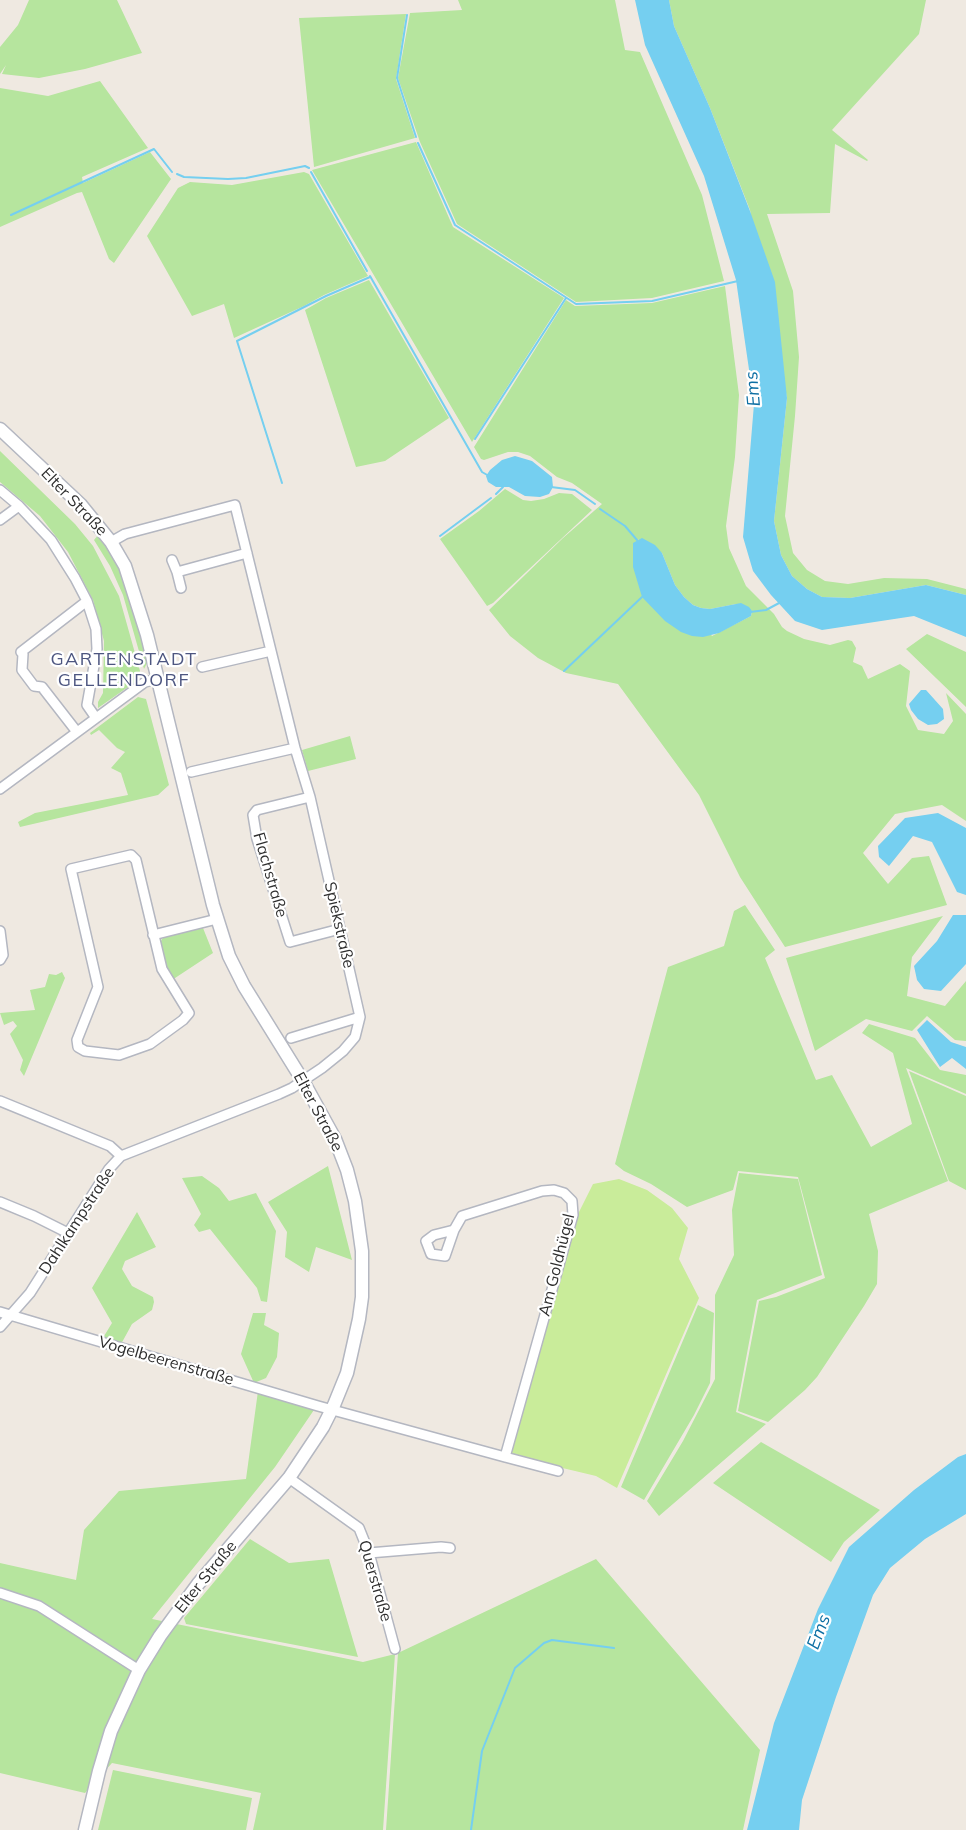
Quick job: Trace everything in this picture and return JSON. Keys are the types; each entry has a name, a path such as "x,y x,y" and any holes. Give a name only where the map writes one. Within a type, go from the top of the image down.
{"main road":[{"name":"Elter Straße","path":"0,429 81,505 111,542 130,579 158,679 217,919 230,957 244,986 303,1081 335,1138 355,1201 362,1251 363,1297 356,1336 347,1373 332,1409 319,1434 289,1478 198,1584 160,1636 140,1670 111,1731 85,1830"}],"street":[{"path":"0,490 19,506 51,540 87,601 96,629 97,649 87,705 96,718"},
{"name":"Spiekstraße","path":"111,542 125,534 235,504 309,797 360,1017"},
{"path":"0,520 19,506"},
{"path":"177,572 247,553"},
{"path":"172,560 181,588"},
{"path":"77,732 42,687 34,686 22,670 23,654 21,652 87,601"},
{"path":"202,667 271,651"},
{"path":"0,789 145,682 158,679"},
{"path":"191,772 295,748"},
{"name":"Flachstraße","path":"309,797 257,810 254,815 257,839 290,942 340,929"},
{"path":"131,855 136,860 153,935 162,969 189,1014 150,1044 126,1053 119,1055 85,1051 78,1047 77,1040 98,987 70,869 131,855"},
{"path":"153,935 217,919"},
{"path":"0,931 3,955 0,960"},
{"path":"303,1081 343,1051 354,1037 360,1017"},
{"path":"291,1038 360,1017"},
{"name":"Dahlkampstraße","path":"0,1327 30,1293 110,1169 121,1156 279,1094 303,1081"},
{"path":"0,1101 110,1146 121,1156"},
{"name":"Am Goldhügel","path":"454,1230 462,1216 542,1191 554,1190 564,1193 572,1201 573,1215 505,1457"},
{"path":"0,1202 68,1233"},
{"name":"Vogelbeerenstraße","path":"0,1312 332,1409"},
{"path":"332,1409 558,1471"},
{"name":"Querstraße","path":"289,1478 359,1528 369,1553 395,1648"},
{"path":"369,1553 450,1548"},
{"path":"0,1593 39,1606 140,1670"}],"green space":[{"path":"29,0 117,0 142,53 85,69 39,78 2,74 6,65 0,74 0,47 18,25"},
{"path":"458,0 615,0 625,50 640,52 702,195 724,281 652,298 576,302 457,224 420,142 398,78 410,13 462,10"},
{"path":"669,0 926,0 919,34 832,130 868,160 835,144 830,213 767,214 793,291 799,357 785,516 793,553 807,570 825,581 848,584 884,578 927,579 966,589 966,595 926,585 850,598 822,597 807,589 792,576 781,555 774,521 787,398 750,210 710,108 674,26"},
{"path":"406,14 396,79 415,138 314,167 299,18"},
{"path":"100,81 148,148 82,177 83,183 150,152 171,179 114,263 109,259 82,192 0,227 0,88 48,96"},
{"path":"416,142 453,227 564,298 472,442 312,170"},
{"path":"304,172 309,174 368,276 234,338 224,304 192,316 147,236 178,188 190,182 232,185"},
{"path":"369,280 449,418 385,461 356,467 305,310 326,298"},
{"path":"725,286 739,395 735,457 726,526 729,548 746,586 774,614 787,631 804,639 830,645 852,641 856,648 853,662 862,666 868,679 900,664 910,671 906,706 918,730 944,734 953,721 946,693 966,714 966,821 942,805 895,814 863,853 888,884 912,858 929,856 947,905 785,947 740,877 699,795 618,684 566,673 538,658 510,636 489,610 563,538 602,504 572,483 557,477 530,456 508,452 484,460 474,447 566,300 575,306 652,303","holes":["637,539 662,553 675,585 693,605 710,609 736,604 752,611 751,616 712,636"]},
{"path":"0,451 75,524 93,546 119,596 140,671 138,680 98,708 98,702 103,693 104,641 93,600 68,552 40,516 0,482"},
{"path":"505,489 523,500 531,501 559,493 572,494 592,510 493,603 487,606 440,539"},
{"path":"99,534 113,554 128,585 148,661 144,669 123,595 110,566 94,540"},
{"path":"927,634 966,652 966,707 906,649"},
{"path":"138,697 146,699 169,785 158,795 20,827 18,822 35,813 128,795 121,773 111,768 125,752 117,748 99,730 91,735 90,733"},
{"path":"350,736 356,759 308,771 302,750"},
{"path":"745,905 775,950 765,958 816,1080 832,1075 871,1147 912,1124 893,1053 862,1033 869,1024 915,1038 940,1070 966,1075 966,1094 906,1068 948,1181 869,1214 878,1251 877,1284 817,1377 768,1422 738,1411 759,1301 776,1297 825,1278 798,1177 738,1171 733,1190 687,1207 615,1164 668,967 724,946 734,911"},
{"path":"943,916 912,957 907,996 945,1006 966,981 966,1041 955,1040 927,1016 912,1031 866,1019 815,1051 786,958"},
{"path":"203,928 213,953 172,980 164,965 159,945 162,939 166,936"},
{"path":"62,972 65,978 24,1076 20,1070 23,1060 10,1034 17,1026 13,1021 4,1025 0,1013 35,1010 30,990 45,987 49,974 56,975"},
{"path":"909,1071 966,1096 966,1190 949,1181"},
{"path":"328,1166 352,1260 316,1247 309,1272 285,1257 287,1232 268,1202"},
{"path":"739,1173 798,1179 822,1275 757,1300 736,1412 766,1424 659,1516 647,1501 683,1441 715,1379 715,1295 734,1255 732,1210"},
{"path":"202,1176 219,1188 229,1201 256,1193 276,1231 267,1302 261,1301 257,1288 210,1229 199,1232 194,1225 201,1214 182,1178"},
{"path":"619,1179 647,1190 672,1208 688,1228 679,1259 699,1298 617,1488 596,1476 508,1455 578,1214 593,1184"},
{"path":"137,1212 156,1247 125,1261 122,1269 132,1286 153,1297 154,1302 152,1310 132,1324 120,1346 101,1341 112,1323 92,1288"},
{"path":"698,1305 714,1313 710,1383 644,1500 621,1487"},
{"path":"253,1313 266,1313 264,1325 279,1333 277,1357 266,1378 254,1383 241,1354"},
{"path":"258,1391 316,1407 275,1467 152,1619 363,1662 395,1654 383,1830 253,1830 261,1793 112,1763 85,1793 0,1773 0,1563 76,1580 84,1530 119,1491 246,1479"},
{"path":"761,1442 880,1510 844,1542 831,1562 713,1483"},
{"path":"250,1539 289,1563 329,1559 358,1657 186,1624 184,1618"},
{"path":"596,1559 760,1750 743,1830 386,1830 398,1653"},
{"path":"113,1770 252,1798 246,1830 98,1830"}],"water":[{"name":"Ems","path":"635,0 669,0 674,26 710,108 775,282 787,398 774,521 781,555 792,576 807,589 822,597 850,598 926,585 966,595 966,637 914,616 822,630 795,621 753,571 743,537 754,404 736,280 704,176 645,45"},
{"path":"515,456 532,461 552,477 553,487 549,494 540,497 525,496 509,487 496,487 488,482 486,476 490,470 502,460"},
{"path":"642,538 655,545 662,553 675,585 693,605 710,609 741,603 749,607 752,611 751,616 719,633 703,637 681,632 665,621 642,597 633,567 633,543"},
{"path":"921,690 926,690 943,709 944,719 937,724 928,725 918,719 911,710 909,704"},
{"path":"938,813 966,828 966,895 957,892 932,842 913,836 889,866 879,857 878,846 905,818"},
{"path":"953,915 966,915 966,964 941,991 924,989 917,980 914,966 937,941"},
{"path":"927,1020 951,1042 966,1047 966,1069 952,1058 940,1067 917,1030"},
{"name":"Ems","path":"966,1454 966,1514 925,1539 890,1568 873,1595 802,1800 799,1830 747,1830 774,1723 818,1609 849,1547 914,1490 958,1457"}],"waterway":[{"path":"407,15 397,78 416,137"},
{"path":"418,143 455,225 576,304 652,301 738,281"},
{"path":"11,215 154,149 172,172"},
{"path":"177,174 184,177 228,179 246,178 305,166 309,168"},
{"path":"311,172 367,271"},
{"path":"370,276 482,472 489,476"},
{"path":"282,483 237,341 326,296 370,277"},
{"path":"475,439 566,298"},
{"path":"496,494 503,487"},
{"path":"551,487 575,490 595,504"},
{"path":"440,536 491,498"},
{"path":"600,509 625,526 637,540"},
{"path":"564,671 642,597"},
{"path":"750,612 766,610 781,602"},
{"path":"471,1830 482,1751 515,1668 544,1643 552,1640 614,1648"}],"district":[{"name":"GARTENSTADT GELLENDORF","path":"124,670"}]}
